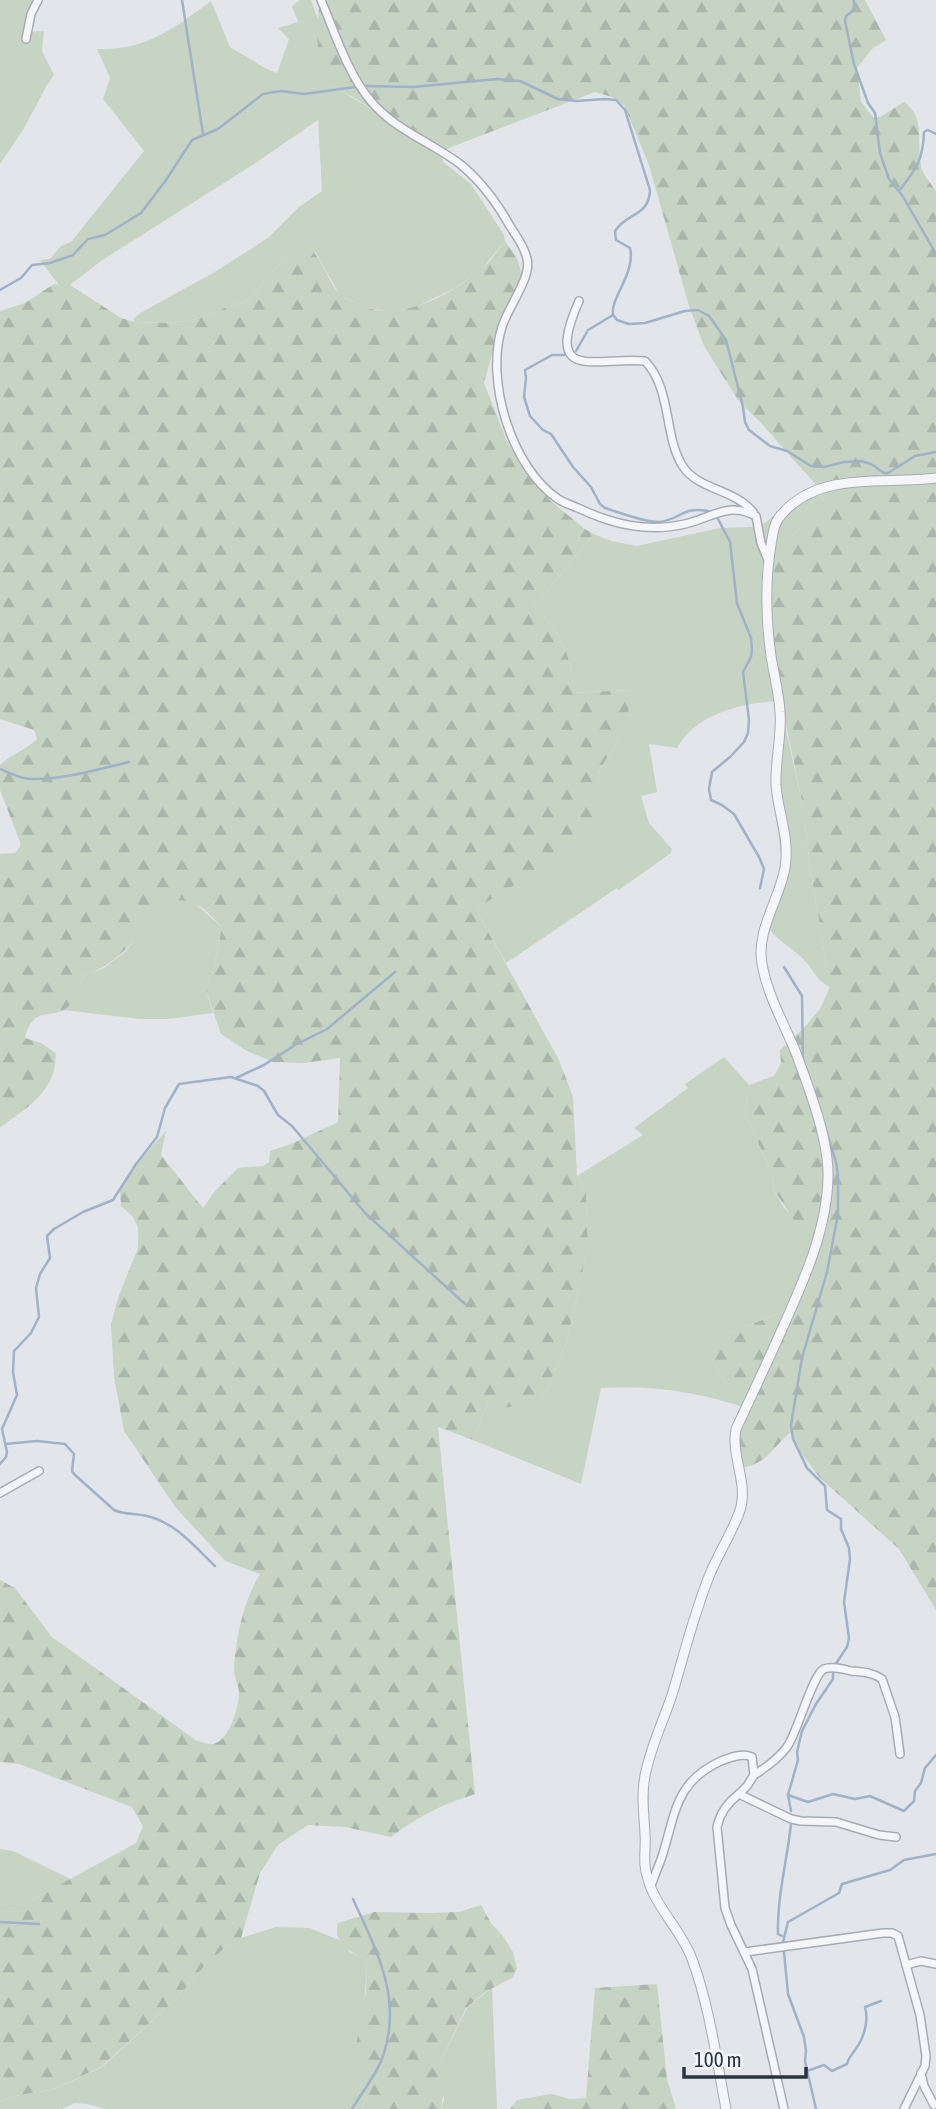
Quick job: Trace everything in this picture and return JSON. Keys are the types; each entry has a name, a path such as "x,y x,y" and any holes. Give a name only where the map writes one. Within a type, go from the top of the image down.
{"street":[{"path":"26,39 31,14 38,0"},
{"path":"321,0 349,64 370,100 412,135 459,163 470,173 500,209 528,259 527,274 510,304 501,329 496,361 498,392 512,439 534,475 558,499 601,519 625,525 678,525 733,509 744,509 756,516"},
{"path":"579,301 570,320 567,336 568,349 575,359 603,363 645,360 653,369 659,385 668,410 677,453 684,468 694,477 745,503 756,516 761,543 768,561"},
{"path":"726,2109 698,1976 681,1936 650,1886 645,1863 643,1811 645,1776 709,1575 740,1511 743,1489 733,1442 736,1429 807,1270 827,1194 827,1160 819,1122 795,1053 771,1001 761,963 761,938 779,889 786,853 786,837 776,780 780,711 768,630 768,561 775,524 780,515 790,505 821,488 844,483 936,478"},
{"path":"0,1493 39,1471"},
{"path":"784,2109 757,1986 726,1908 717,1827 719,1817 730,1801 747,1786 754,1774 770,1765 787,1747 814,1682 825,1669 869,1673 881,1679 895,1717 900,1754"},
{"path":"650,1886 664,1851 673,1815 681,1796 692,1782 714,1765 738,1755 752,1757 754,1774"},
{"path":"739,1794 791,1819 836,1822 879,1835 896,1837"},
{"path":"745,1952 892,1933 898,1936 923,2032 926,2056 904,2109"},
{"path":"906,1965 921,1961 936,1964"},
{"path":"921,2073 924,2086 934,2105"}],"green space":[{"path":"0,0 41,0 26,32 44,31 42,51 54,75 0,164"},
{"path":"300,0 311,0 319,22 319,62 333,86 441,151 443,162 471,184 504,235 505,241 481,270 455,288 414,308 391,312 364,307 340,295 315,252 286,255 250,299 192,320 135,322 133,319 142,312 213,273 268,238 299,207 322,191 318,120 101,261 70,285 59,285 40,260 50,259 61,246 71,242 144,151 103,99 110,78 97,49 114,49 145,42 172,29 211,1 230,47 277,73 289,39 278,28 298,22 292,6"},
{"path":"319,0 865,0 886,40 872,49 857,68 861,102 873,117 880,117 904,102 916,116 923,172 936,191 936,1610 899,1549 819,1477 795,1445 792,1431 762,1460 737,1468 734,1452 748,1398 730,1391 713,1362 716,1346 730,1332 790,1307 804,1289 825,1276 831,1243 797,1224 773,1189 772,1174 745,1113 749,1085 774,1076 781,1063 780,1050 820,1009 830,987 803,806 770,648 773,574 779,556 792,536 816,514 824,501 819,488 738,400 704,346 689,306 649,165 624,105 612,97 595,92 441,151 326,80 319,59"},
{"path":"505,241 517,258 521,271 520,285 495,343 484,383 506,439 527,475 552,502 594,534 534,607 563,643 571,670 572,693 631,690 628,714 619,739 600,769 589,839 477,908 559,1060 573,1097 577,1176 586,1192 588,1248 567,1341 541,1397 499,1410 488,1402 473,1440 438,1427 475,1794 431,1812 391,1837 345,1827 308,1825 278,1845 260,1873 241,1938 234,1940 207,1963 174,2001 101,2067 54,2089 0,2101 0,1912 27,1911 30,1901 136,1843 143,1826 132,1807 19,1764 0,1762 0,1580 15,1588 52,1637 197,1741 211,1744 224,1737 235,1714 239,1693 234,1670 237,1643 245,1607 260,1574 225,1561 176,1508 124,1431 114,1377 111,1324 118,1298 138,1248 138,1227 133,1217 121,1206 120,1191 133,1168 166,1131 161,1155 203,1208 215,1191 238,1168 263,1166 269,1162 270,1151 338,1122 340,1058 304,1063 273,1062 247,1051 221,1034 205,988 214,967 222,927 191,902 165,901 121,954 84,976 68,1007 57,1013 38,1017 28,1027 25,1038 41,1043 56,1053 55,1066 46,1088 38,1097 0,1127 0,854 15,853 20,842 0,790 0,765 37,739 34,730 0,719 0,311 25,303 54,284 70,285 121,318 135,322 192,320 250,299 297,245 308,246 313,251 337,291 344,297 372,309 405,309 421,305 453,290 487,264"},
{"path":"819,489 824,502 816,514 792,536 773,574 770,648 780,701 751,704 708,718 696,726 677,748 649,744 657,792 641,796 649,823 672,849 671,853 506,963 477,908 588,839 600,769 619,739 630,690 571,693 572,679 563,643 534,607 594,534 611,541 637,546 720,528 752,527 765,523 793,500"},
{"path":"782,712 803,806 830,987 820,981 807,963 768,928 783,869 774,803"},
{"path":"165,901 192,901 222,927 214,967 205,988 213,1013 168,1019 140,1019 64,1010 69,1006 84,976 104,968 125,952"},
{"path":"724,1057 749,1085 745,1113 772,1174 773,1189 784,1208 812,1234 831,1242 825,1276 804,1289 790,1307 730,1332 713,1362 728,1385 748,1398 748,1409 675,1391 601,1388 581,1484 473,1440 488,1402 541,1397 567,1341 588,1248 586,1192 577,1176 643,1135 634,1128 688,1088 685,1084"},
{"path":"0,1849 13,1851 71,1879 30,1901 27,1911 0,1912"},
{"path":"481,1905 513,1952 517,1969 512,1978 487,1991 466,2008 439,2068 445,2083 441,2109 362,2109 366,2094 365,2082 354,2057 366,1992 367,1960 349,1950 340,1941 338,1923 374,1912 459,1912"},
{"path":"276,1927 310,1928 339,1940 350,1952 367,1960 364,2015 366,2086 362,2109 105,2109 75,2103 62,2109 0,2109 0,2101 55,2089 102,2067 174,2001 207,1963 234,1940"},
{"path":"657,1984 667,2079 676,2109 510,2109 517,2100 551,2094 571,2099 586,2098 595,1988"},
{"path":"492,1988 497,2109 441,2109 444,2100 439,2068 444,2054 467,2008"}],"waterway":[{"path":"182,0 203,134"},
{"path":"854,0 854,10 846,16 845,21 854,64 868,103 875,113 880,153 889,179 902,195 936,254"},
{"path":"365,86 413,87 497,79 520,81 558,99 616,100 625,110 650,190 649,199 642,210 625,220 615,231 616,240 630,248 631,257 615,301 613,315"},
{"path":"0,290 21,278 32,265 50,263 73,255 88,239 105,235 141,213 192,140 218,129 263,94 281,91 304,94 355,87"},
{"path":"899,191 917,164 924,132 928,130 936,134"},
{"path":"614,316 617,320 629,324 645,323 685,311 698,310 709,316 726,340 749,430 770,446 787,451 811,466 824,467 861,461 888,473 915,456 936,452"},
{"path":"576,351 588,330 613,315"},
{"path":"564,355 552,355 525,370 524,397 530,416 543,430 551,434 573,467 591,487 600,504 605,508 654,522 666,521 692,510 708,511"},
{"path":"717,517 730,542 737,603 751,638 752,650 743,672 748,733 744,742 712,772 709,789 711,800 734,814 759,857 764,869 760,888"},
{"path":"0,769 23,778 43,779 80,774 129,762"},
{"path":"784,967 802,996 803,1061"},
{"path":"236,1078 327,1029 395,972"},
{"path":"0,1464 7,1452 2,1429 17,1395 13,1372 14,1351 31,1333 39,1317 36,1288 40,1274 50,1258 47,1236 83,1212 113,1200 157,1137 165,1108 179,1084 231,1077 258,1086 264,1091 278,1115 292,1126 365,1213 465,1304"},
{"path":"822,1117 836,1162 838,1214 827,1272 802,1358 791,1425 793,1439 807,1468 825,1486 827,1510 841,1519 841,1529 849,1548 844,1602 849,1638 847,1647 835,1665"},
{"path":"5,1444 37,1441 65,1444 74,1454 74,1474 114,1510 147,1516 167,1524 184,1536 215,1566"},
{"path":"791,1811 788,1795 798,1760 802,1731 833,1679 833,1671"},
{"path":"788,1795 808,1802 833,1794 855,1799 870,1796 904,1811 914,1801 915,1791 921,1783 925,1768 936,1755"},
{"path":"782,1936 778,1934 779,1906 791,1824"},
{"path":"783,1942 788,1922 839,1893 842,1884 890,1870 904,1860 936,1854"},
{"path":"352,2109 374,2075 384,2053 390,2012 378,1955 353,1899"},
{"path":"0,1922 39,1924"},
{"path":"784,1952 788,1994 804,2037 805,2061 816,2109"},
{"path":"807,2071 824,2065 832,2071 847,2064 863,2035 866,2024 865,2007 881,2001"}]}
